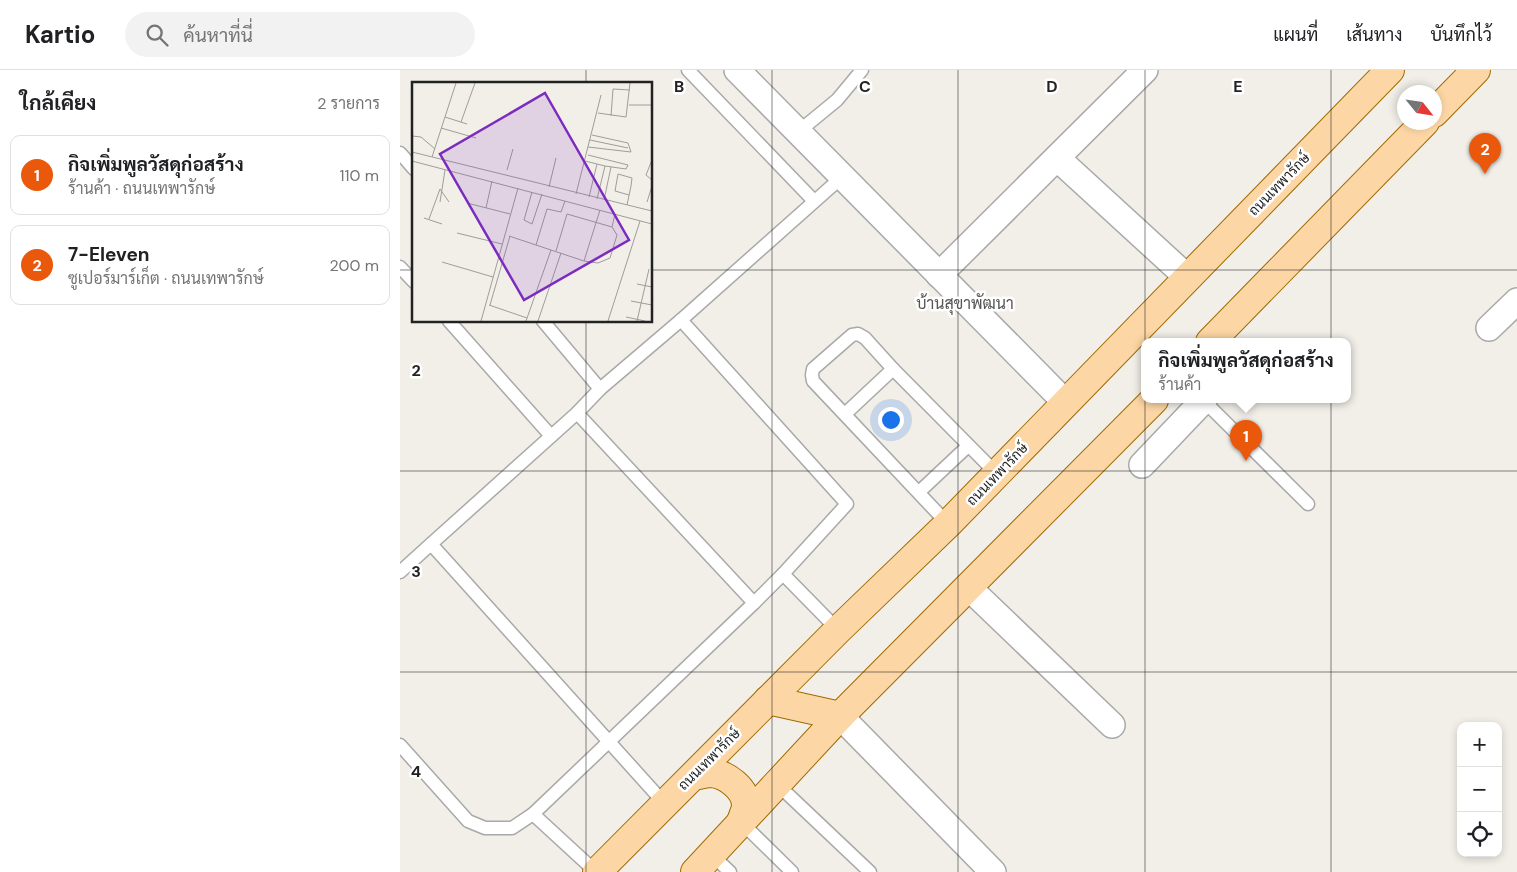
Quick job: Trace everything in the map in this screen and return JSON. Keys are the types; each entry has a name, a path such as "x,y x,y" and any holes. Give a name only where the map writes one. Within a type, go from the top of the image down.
{"main road":[{"name":"ถนนเทพารักษ์","path":"596,872 838,630 948,524 1390,70"},
{"path":"1442,104 1476,70"},
{"path":"1214,338 1417,130"},
{"path":"712,866 741,822 840,716 1151,403"},
{"path":"768,700 840,716"},
{"path":"694,776 710,773 723,776 733,782 740,789 746,806 741,822"}],"street":[{"path":"737,70 1065,402"},
{"path":"939,275 1145,70"},
{"path":"1057,158 1188,278"},
{"path":"1489,328 1517,302"},
{"path":"1142,465 1201,403"},
{"path":"968,587 1112,725"},
{"path":"840,716 993,872"}],"lane":[{"path":"688,70 814,201"},
{"path":"798,132 837,100 862,70"},
{"path":"400,153 412,167"},
{"path":"400,572 577,413 600,389 681,320 842,176"},
{"path":"400,267 412,280"},
{"path":"400,745 468,820 485,828 512,828 533,814 754,603 847,504 681,320"},
{"path":"450,322 551,436"},
{"path":"544,322 600,389"},
{"path":"948,524 814,381 813,369 852,335 858,334 865,338 997,474"},
{"path":"845,414 893,369"},
{"path":"1207,403 1308,504"},
{"path":"577,413 754,603"},
{"path":"919,492 968,446"},
{"path":"431,544 664,804"},
{"path":"783,574 838,630"},
{"path":"777,784 870,872"},
{"path":"533,814 596,872"},
{"path":"741,822 792,872"}],"place":[{"name":"7-Eleven","path":"1485,174"},
{"name":"กิจเพิ่มพูลวัสดุก่อสร้าง","path":"1246,461"}],"district":[{"name":"บ้านสุขาพัฒนา","path":"965,303"}]}
